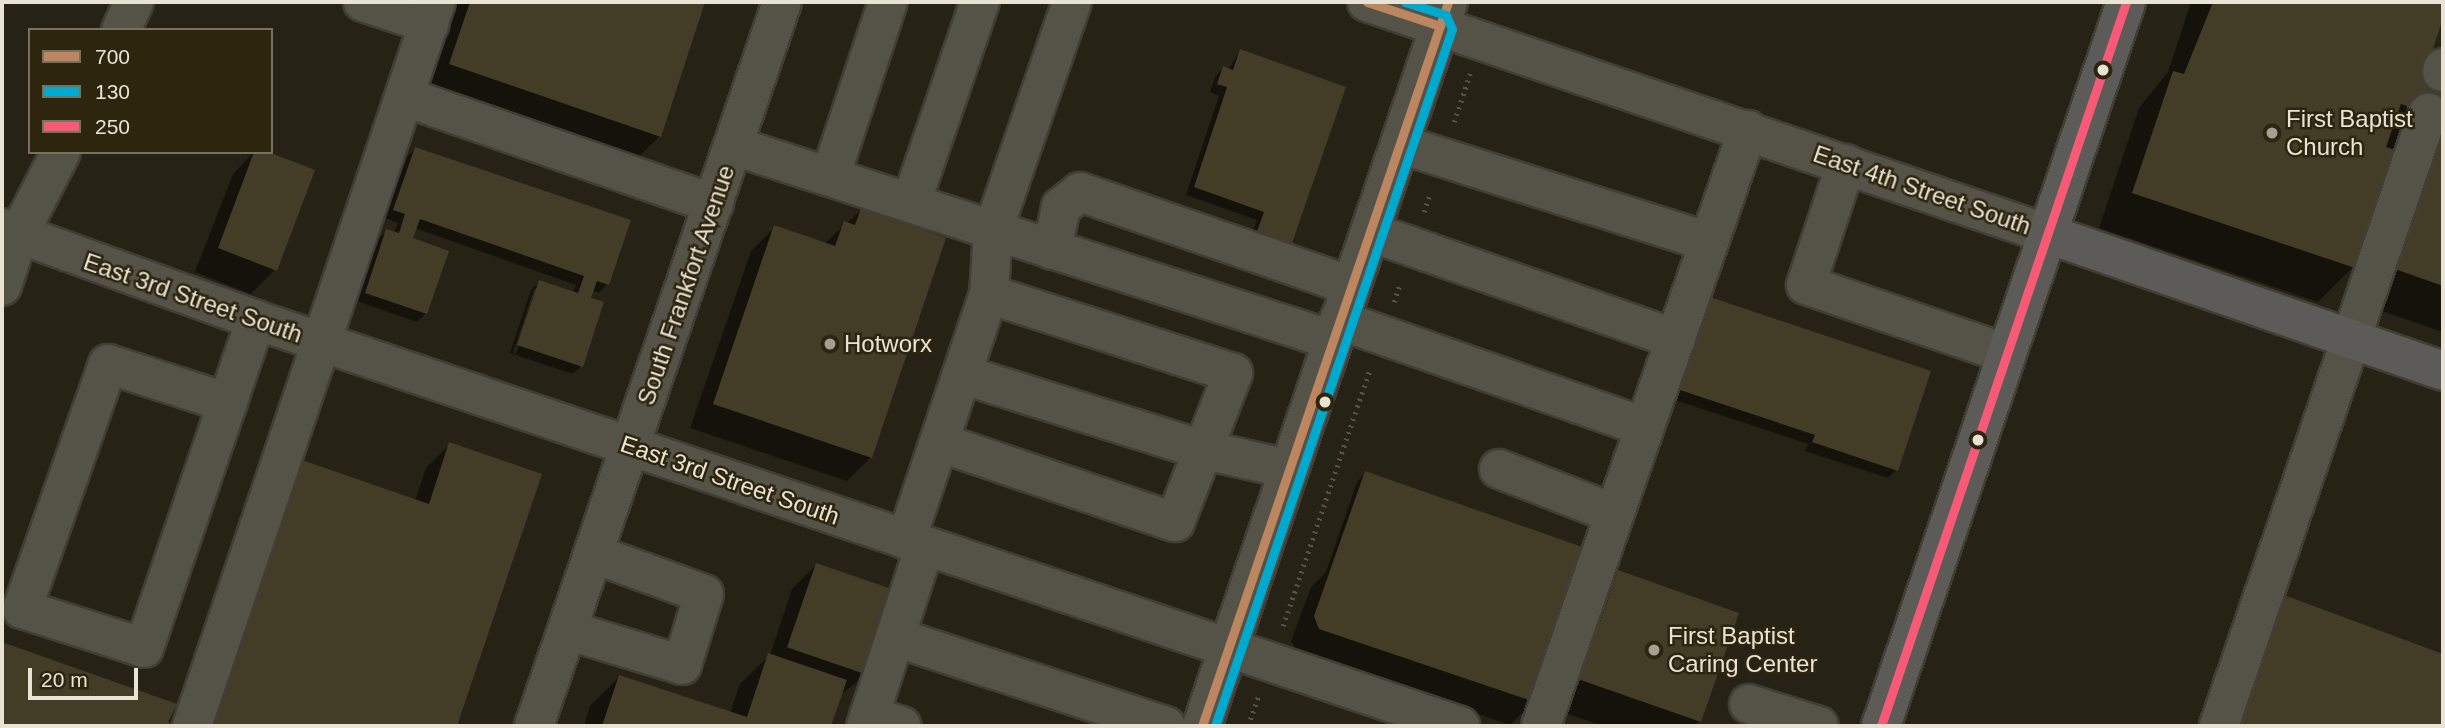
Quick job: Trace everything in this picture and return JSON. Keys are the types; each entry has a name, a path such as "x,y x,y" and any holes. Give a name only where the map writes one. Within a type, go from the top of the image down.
{"main road":[{"path":"1881,726 2045,233 2126,2"},
{"name":"East 4th Street South","path":"2045,233 2443,371"}],"street":[{"path":"122,28 134,2"},
{"path":"192,726 433,13 363,2"},
{"name":"South Frankfort Avenue","path":"534,726 782,2"},
{"path":"830,177 888,2"},
{"path":"911,204 980,2"},
{"path":"879,723 916,543 942,443 989,294 993,230 1072,2"},
{"name":"East 4th Street South","path":"1367,2 1444,14 1748,131 2045,233"},
{"path":"1202,726 1444,14"},
{"path":"405,97 713,205"},
{"path":"2219,726 2354,340 2428,113"},
{"path":"1541,726 1748,131"},
{"path":"1400,144 1709,242"},
{"path":"734,146 1052,250 1341,316"},
{"path":"2,286 10,231 60,154"},
{"path":"1846,164 1806,285 2005,353"},
{"path":"1052,250 1061,207 1080,192 1341,316 1645,428"},
{"name":"East 3rd Street South","path":"10,231 323,343 1460,726"},
{"path":"1370,232 1676,339"},
{"path":"942,443 1175,522 1233,373 989,294"},
{"path":"228,402 108,364 22,609 144,648 228,402 256,320"},
{"path":"964,375 1204,450 1289,469"},
{"path":"1499,469 1615,514"},
{"path":"567,630 682,665 704,594 594,554"},
{"path":"895,637 1166,726"},
{"path":"1749,704 1819,726"}],"building":[{"path":"470,2 705,2 661,137 449,64"},
{"name":"First Baptist Church","path":"2213,2 2443,2 2443,18 2427,67 2443,73 2443,118 2401,104 2386,147 2395,150 2355,268 2132,193 2173,71 2184,74"},
{"path":"1240,49 1346,87 1288,255 1253,242 1264,212 1194,187 1227,87 1217,84 1223,66 1233,70"},
{"name":"First Baptist Church","path":"2443,126 2443,286 2395,269"},
{"path":"415,147 631,220 609,285 597,281 591,298 604,302 583,367 517,345 539,280 578,293 584,276 420,219 413,238 449,251 427,314 365,293 386,229 399,233 405,214 393,210"},
{"path":"253,154 273,154 315,170 277,271 218,248"},
{"path":"861,208 946,238 872,458 713,404 774,225 835,246 844,221 855,225"},
{"path":"1704,295 1931,371 1898,471 1812,442 1815,435 1674,388"},
{"path":"449,442 542,474 457,726 213,726 302,460 429,504"},
{"path":"1365,471 1588,549 1535,702 1319,629 1314,616"},
{"path":"816,563 897,591 868,675 787,647"},
{"name":"First Baptist Caring Center","path":"1618,570 1739,613 1701,722 1572,677 1593,620 1600,622"},
{"path":"2281,594 2443,654 2443,726 2235,726"},
{"path":"2,642 177,704 168,722 175,726 2,726"},
{"path":"768,653 847,680 831,726 602,726 619,675 747,717"}],"transit line":[{"name":"700","path":"1367,2 1440,26"},
{"name":"130","path":"1215,726 1452,29 1446,15 1405,2"},
{"name":"700","path":"1202,726 1448,2"},
{"name":"250","path":"1881,726 2126,2"}],"place":[{"name":"First Baptist Church","path":"2272,133"},
{"name":"Hotworx","path":"830,344"},
{"name":"First Baptist Caring Center","path":"1654,650"}]}
